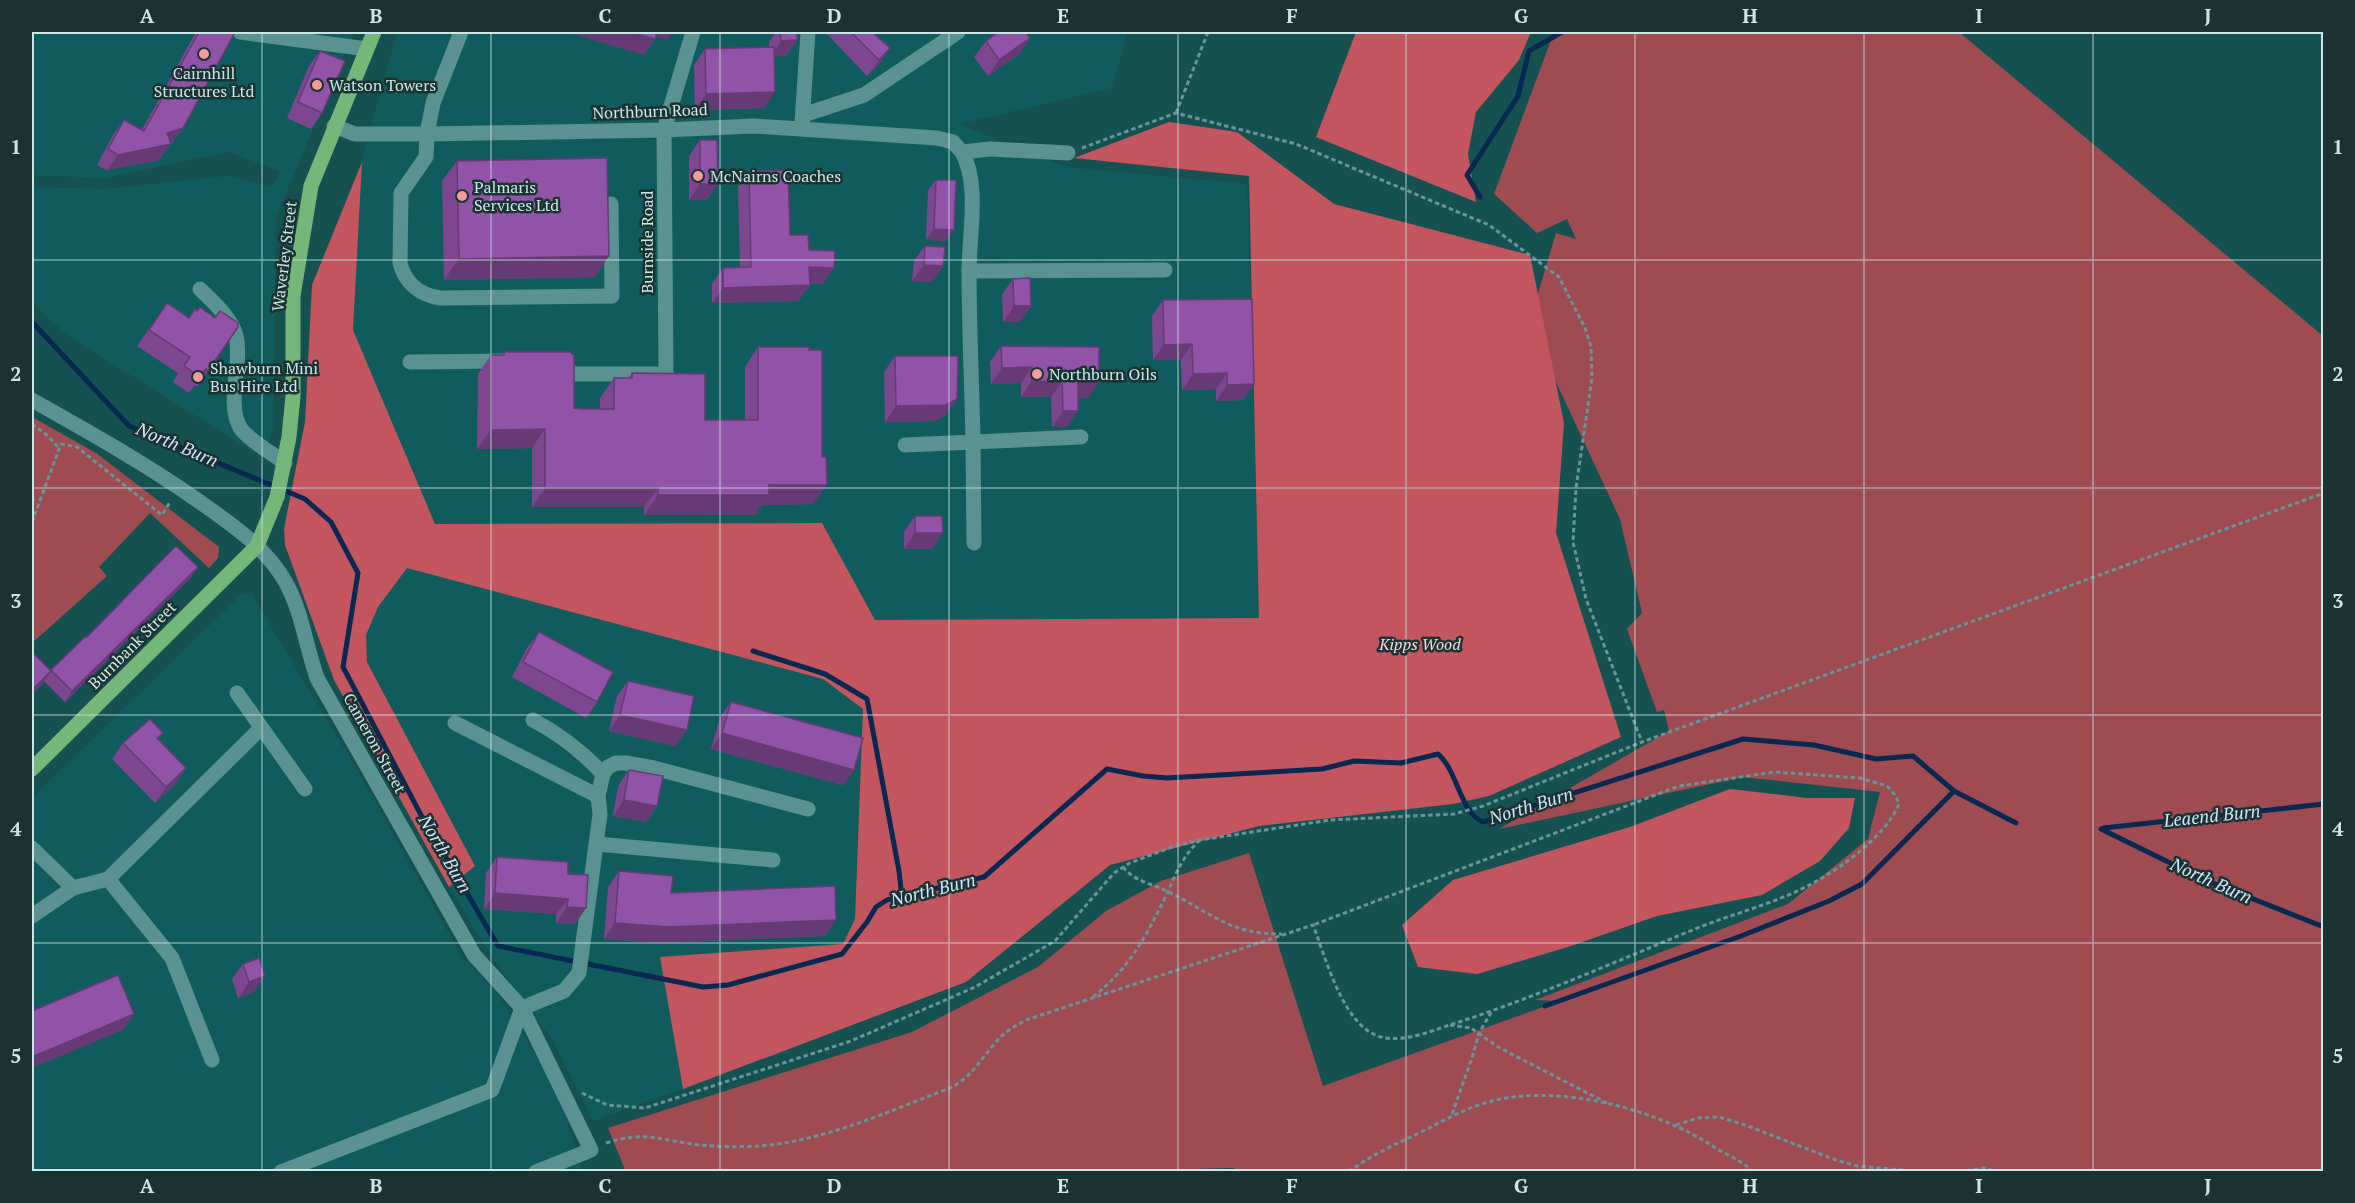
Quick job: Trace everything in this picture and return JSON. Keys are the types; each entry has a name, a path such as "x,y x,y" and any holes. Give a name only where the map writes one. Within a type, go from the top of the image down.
{"main road":[{"name":"Waverley Street","path":"257,546 277,497 285,463 293,396 294,296 311,186 374,32"},
{"name":"Burnbank Street","path":"32,770 257,546"}],"street":[{"path":"240,32 366,49"},
{"path":"461,32 433,103 427,134 426,157 401,193 400,263 414,288 423,294 440,298 612,296 611,204"},
{"name":"Burnside Road","path":"548,361 560,361 573,374 666,374 664,130 693,32"},
{"path":"808,32 802,122 864,95 958,32"},
{"name":"Northburn Road","path":"334,126 356,134 427,134 664,130 802,122 937,138 953,142 962,152"},
{"path":"974,543 969,271 972,182 970,166 962,152 990,149 1068,153"},
{"path":"969,271 1165,270"},
{"path":"200,289 225,316 237,337 235,389 238,422 242,431 285,463"},
{"path":"410,362 525,361"},
{"name":"Cameron Street","path":"32,400 135,458 232,524 257,546 285,581 298,609 306,647 318,678 474,955 522,1008 591,1150"},
{"path":"905,445 1081,437"},
{"path":"237,693 305,789"},
{"path":"533,720 569,741 603,774"},
{"path":"455,723 598,796"},
{"path":"32,916 73,888 108,879 261,728"},
{"path":"281,1172 492,1090 522,1008 564,991 579,973 597,844 600,814 598,796 603,774 608,767 616,763 626,763 654,768 808,809"},
{"path":"597,844 773,860"},
{"path":"32,849 73,888"},
{"path":"108,879 172,958 212,1060"},
{"path":"536,1172 591,1150"}],"path":[{"path":"1176,113 1208,32"},
{"path":"1068,153 1176,113 1296,144 1489,225 1559,277 1585,328 1591,346 1592,378 1576,488 1573,542 1586,599 1642,742"},
{"path":"32,424 59,448"},
{"path":"32,522 61,444 77,447 162,515 179,487"},
{"path":"559,1081 607,1105 645,1108 851,1041 975,987 1055,941 1114,873 1130,862 1200,840 1330,820 1454,814 1483,806 1642,742 2324,493"},
{"path":"591,1150 627,1136 699,1145 761,1146 839,1129 966,1080 996,1041 1009,1029 1026,1020 1313,925 1679,786 1775,772 1860,778 1887,786 1896,796 1899,804 1884,831 1824,878 1792,894 1704,926 1492,1011 1395,1039 1380,1037 1357,1022 1343,999 1313,925"},
{"path":"1092,998 1114,980 1133,957 1168,892 1180,862 1200,840"},
{"path":"1123,867 1134,877 1168,892 1218,921 1242,930 1264,934 1287,934"},
{"path":"1451,1115 1467,1076 1479,1033 1492,1011"},
{"path":"1448,1025 1471,1028 1498,1047 1619,1108"},
{"path":"1348,1172 1451,1115 1492,1101 1525,1095 1578,1098 1674,1125 1687,1130 1753,1172"},
{"path":"1674,1125 1698,1118 1719,1117 1857,1166 1925,1172"},
{"path":"1959,1172 1984,1168 1997,1172"}],"shaded area":[{"path":"32,32 354,32 276,217 273,429 263,458 68,336 32,302 32,187 106,189 227,176 272,187 280,171 228,152 104,178 32,175"},
{"path":"397,32 1128,32 1112,88 959,124 1066,167 1247,184 1260,618 875,620 822,523 435,524 353,330 362,158"},
{"path":"1554,32 1959,32 2323,336 2323,1171 1234,1172 1234,1168 1078,1172 626,1172 608,1128 912,1032 1038,967 1106,911 1161,881 1249,853 1323,1086 1560,1001 1535,1000 1788,904 1868,839 1880,792 1743,777 1499,829 1669,731 1664,710 1657,712 1627,629 1642,613 1620,519 1529,324 1556,233 1576,239 1567,219 1537,233 1494,194"},
{"path":"32,417 96,453 219,547 218,558 209,568 150,513 99,567 107,576 32,643"},
{"path":"407,568 823,679 863,709 855,918 843,944 660,957 683,1089 593,1121 554,1042 495,962 449,887 475,866 367,662 366,635 378,607"},
{"path":"251,593 359,773 463,959 495,990 557,1090 583,1171 32,1172 32,798 242,594"}],"green space":[{"path":"1356,32 1531,32 1519,60 1476,112 1468,154 1476,202 1316,137"},
{"name":"Kipps Wood","path":"1169,122 1237,132 1334,204 1530,255 1564,423 1556,533 1621,737 1489,796 1453,804 1259,826 1110,865 966,982 683,1089 660,957 843,944 855,919 863,709 823,679 407,568 378,607 366,635 367,662 475,866 449,887 334,680 285,545 284,529 305,422 312,285 362,162 353,330 435,524 822,523 875,620 1259,618 1249,176 1074,158"},
{"path":"1730,789 1807,798 1855,798 1849,828 1820,861 1762,895 1657,916 1568,947 1477,974 1418,967 1402,925 1453,880 1630,827"}],"building":[{"path":"199,32 235,32 183,128 167,133 171,144 118,155 108,149 124,120 144,131"},
{"path":"630,32 657,32 655,39"},
{"path":"780,32 797,32 797,40 781,41"},
{"path":"851,32 872,32 890,48 879,60"},
{"path":"999,32 1025,32 1030,38 999,60 986,41"},
{"path":"774,47 775,92 706,94 705,49"},
{"path":"320,51 345,61 322,113 298,102"},
{"path":"700,140 717,140 718,184 700,184"},
{"path":"607,158 609,256 459,259 457,161"},
{"path":"788,170 790,235 808,235 809,250 835,251 834,268 809,267 810,285 723,288 723,268 751,267 749,171"},
{"path":"936,180 956,180 954,230 934,229"},
{"path":"925,246 945,247 943,266 924,265"},
{"path":"1030,278 1031,306 1014,306 1013,279"},
{"path":"1252,299 1254,384 1227,385 1227,373 1193,374 1192,344 1164,345 1163,300"},
{"path":"167,303 189,318 195,309 197,311 200,307 215,318 220,311 238,323 238,327 208,371 206,369 200,377 184,366 190,357 149,330"},
{"path":"1001,346 1099,347 1099,382 1078,382 1078,411 1063,411 1062,382 1032,381 1032,367 1002,368"},
{"path":"758,347 809,347 809,350 822,350 822,457 826,457 827,485 769,485 769,495 658,495 658,488 545,488 545,429 491,430 491,355 504,355 504,352 570,352 574,356 574,408 582,409 614,409 614,378 632,378 632,373 705,374 705,420 758,420"},
{"path":"895,356 958,356 957,399 946,405 896,406"},
{"path":"915,516 942,516 943,533 915,533"},
{"path":"176,546 198,567 72,691 51,670 86,638"},
{"path":"539,632 613,672 597,702 523,662"},
{"path":"32,652 51,671 32,690"},
{"path":"628,681 694,696 687,730 620,715"},
{"path":"731,702 863,738 854,770 722,733"},
{"path":"150,719 163,733 157,738 186,768 166,787 123,743"},
{"path":"629,770 663,776 657,806 624,800"},
{"path":"497,857 568,862 568,874 588,875 586,908 567,907 568,899 495,893"},
{"path":"619,871 673,876 671,893 835,886 836,920 669,927 615,923"},
{"path":"259,958 265,976 249,982 243,964"},
{"path":"118,975 134,1014 32,1057 32,1011"}],"waterway":[{"path":"1480,197 1467,175 1518,96 1529,51 1562,32"},
{"name":"North Burn","path":"32,322 129,426 305,499 331,522 358,573 343,667 421,815 498,946 703,987 728,985 842,954 876,907 887,900 984,877 1107,769 1167,778 1322,769 1354,761 1401,763 1438,754 1445,761 1469,810 1483,822 1743,739 1814,745 1876,759 1913,756 1954,791 2016,823"},
{"path":"753,651 825,674 867,699 902,898"},
{"path":"1545,1006 1741,936 1829,901 1862,884 1954,791"},
{"name":"Leaend Burn","path":"2103,828 2324,804"},
{"name":"North Burn","path":"2101,829 2205,880 2324,927"}],"place":[{"name":"Cairnhill Structures Ltd","path":"204,54"},
{"name":"Watson Towers","path":"317,85"},
{"name":"McNairns Coaches","path":"698,176"},
{"name":"Palmaris Services Ltd","path":"462,196"},
{"name":"Northburn Oils","path":"1037,374"},
{"name":"Shawburn Mini Bus Hire Ltd","path":"198,377"}]}
